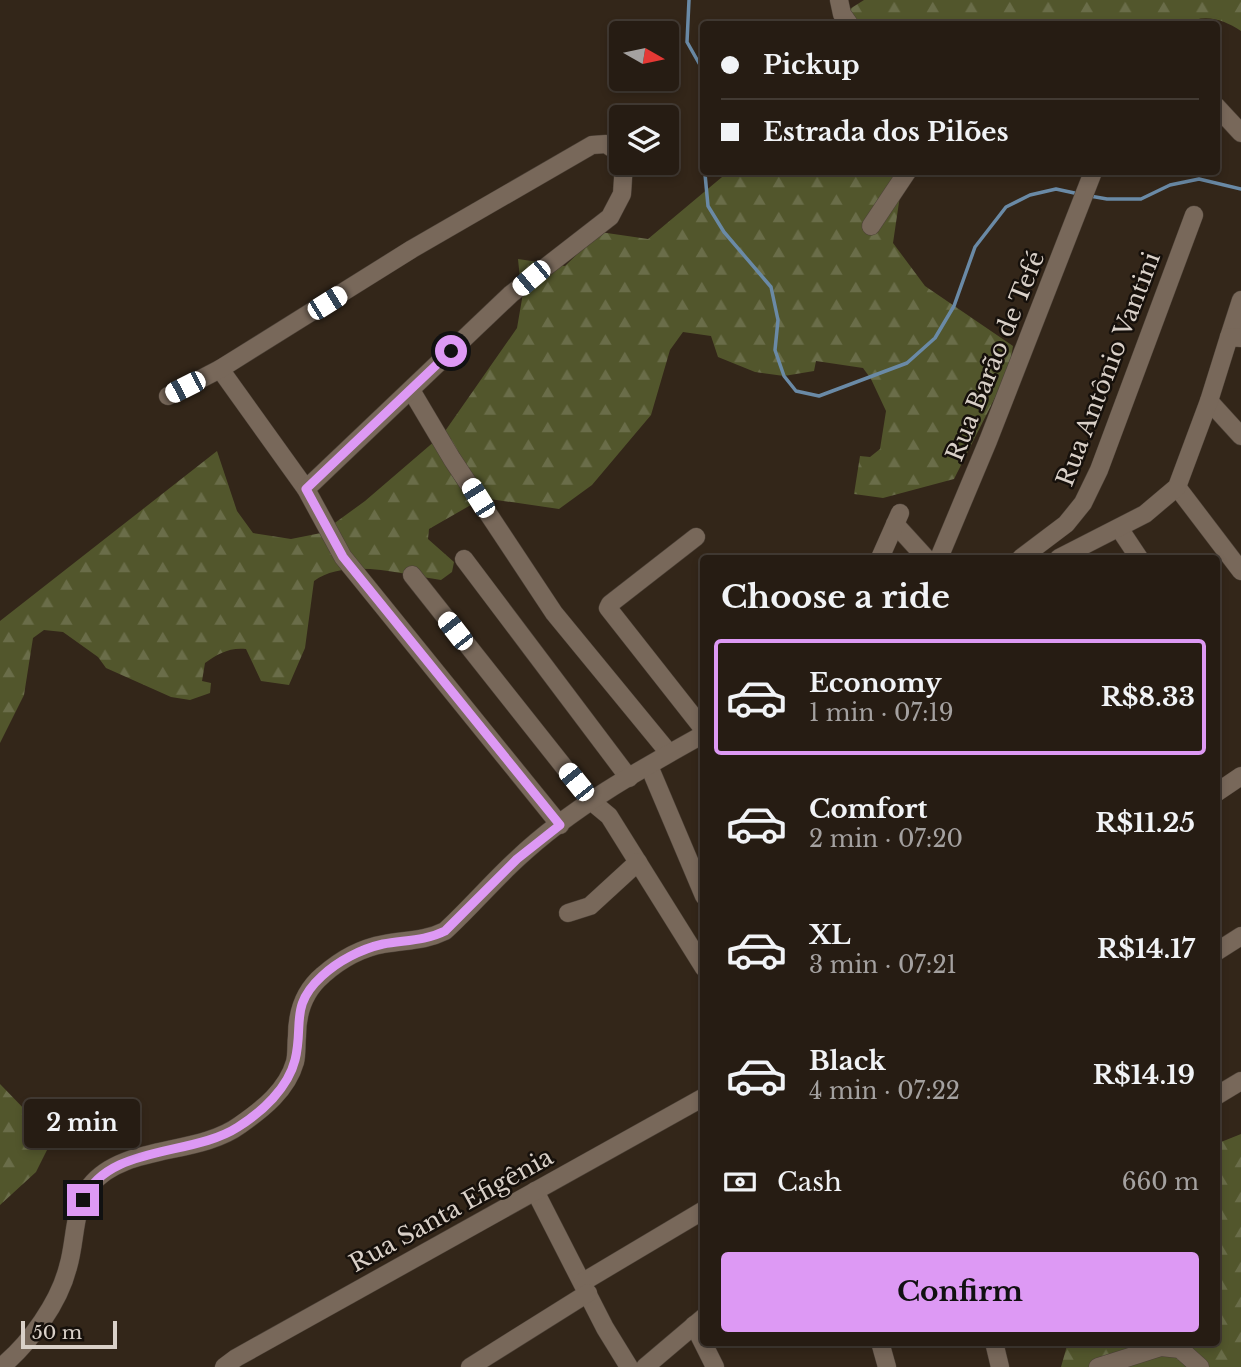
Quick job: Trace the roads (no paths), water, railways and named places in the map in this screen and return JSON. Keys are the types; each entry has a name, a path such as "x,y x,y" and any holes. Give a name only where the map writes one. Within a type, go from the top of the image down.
{"street":[{"path":"839,0 842,14 847,21"},
{"path":"1220,110 1241,133"},
{"path":"168,396 220,369 412,249 592,145 609,146"},
{"path":"306,489 511,294 610,217 622,194 623,175"},
{"path":"871,226 905,175"},
{"name":"Rua Barão de Tefé","path":"940,555 988,441 1087,187"},
{"name":"Rua Antônio Vantini","path":"1025,555 1066,524 1083,503 1099,470 1194,215"},
{"path":"1064,555 1145,514 1177,487 1235,337 1241,300"},
{"path":"220,369 306,489 343,557 560,825"},
{"path":"411,390 452,459 554,612 669,753"},
{"path":"1209,401 1241,436"},
{"path":"1177,487 1241,571"},
{"path":"881,555 898,519 924,555"},
{"path":"1119,528 1137,555"},
{"path":"696,537 610,604 609,612 700,727"},
{"path":"464,559 629,778"},
{"path":"412,575 591,801 609,816 700,962"},
{"path":"1,1367 34,1331 61,1287 68,1269 79,1209 86,1191 96,1180 123,1163 207,1142 238,1127 285,1085 295,1062 298,1021 303,1001 323,975 367,948 433,937 445,931 517,859 591,801 700,734"},
{"path":"649,766 700,887"},
{"path":"1220,790 1241,776"},
{"path":"568,913 590,905 638,862"},
{"path":"1220,949 1241,936"},
{"path":"1220,1094 1241,1081"},
{"name":"Rua Santa Efigênia","path":"224,1367 700,1099"},
{"path":"535,1191 629,1367"},
{"path":"470,1367 700,1213"},
{"path":"645,1367 699,1321"},
{"path":"708,1346 715,1367"},
{"path":"881,1346 887,1367"},
{"path":"995,1346 1000,1367"},
{"path":"1098,1367 1161,1347 1180,1349 1199,1367"}],"waterway":[{"path":"689,0 687,42 700,65"},
{"path":"705,175 708,206 724,232 771,287 778,320 775,350 784,376 796,391 819,396 907,363 935,338 954,306 975,247 1006,207 1030,195 1056,189 1079,194"},
{"path":"1090,196 1141,199 1170,185 1199,179 1241,189"}]}
